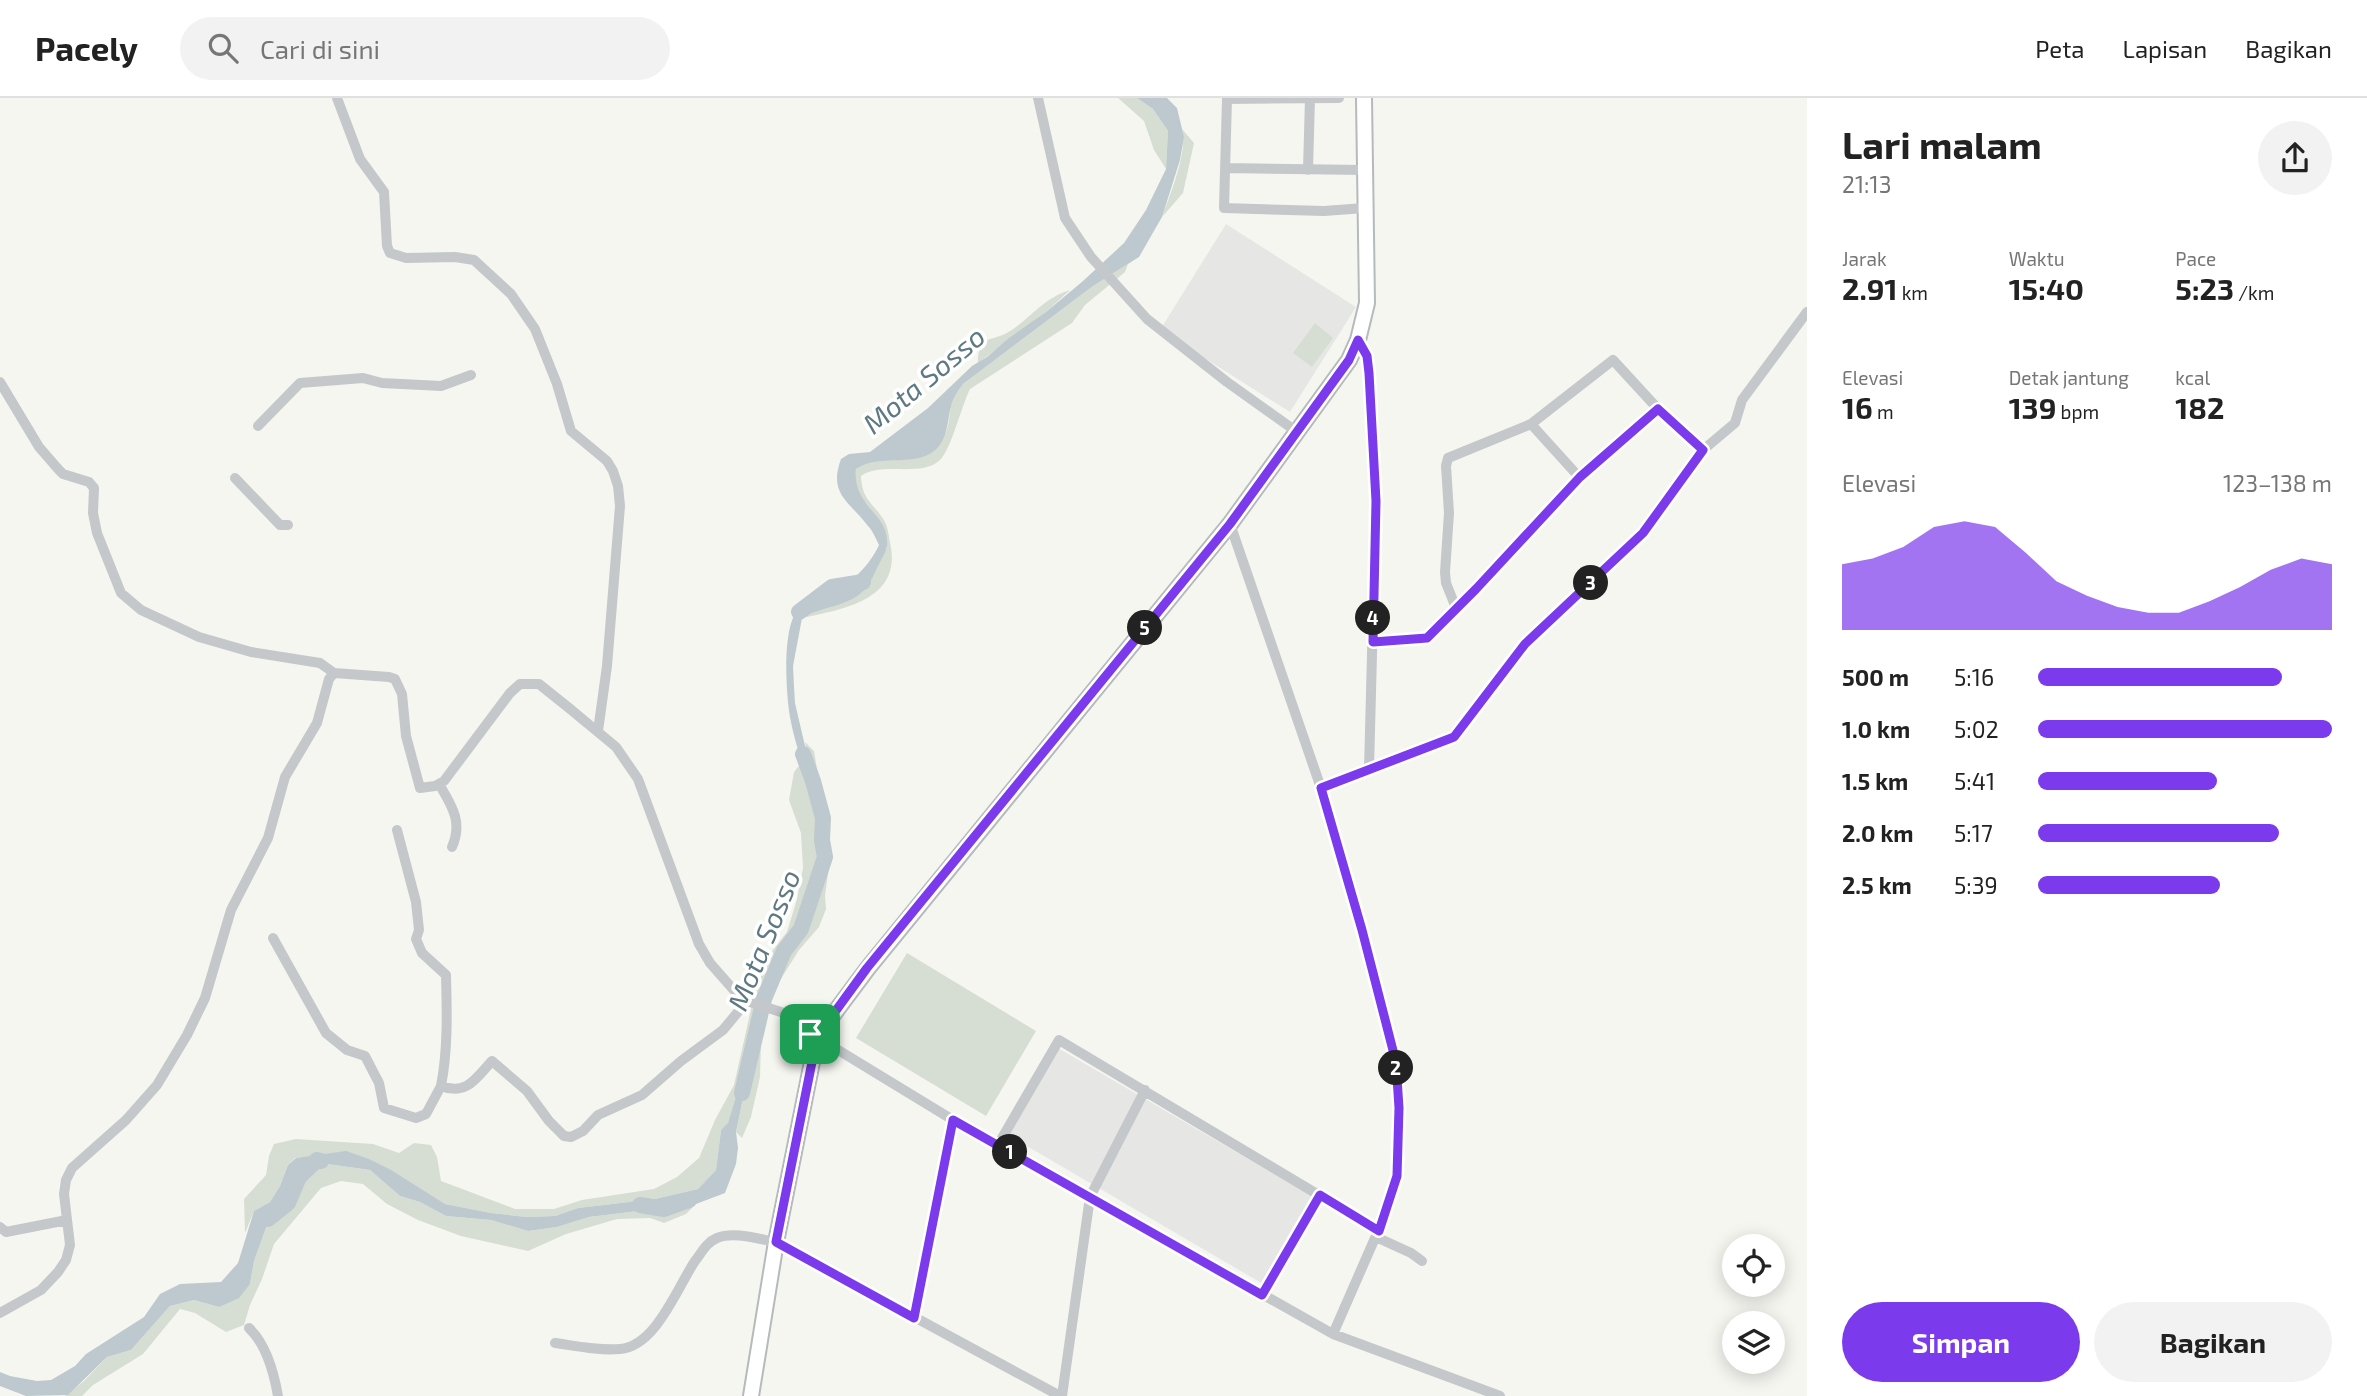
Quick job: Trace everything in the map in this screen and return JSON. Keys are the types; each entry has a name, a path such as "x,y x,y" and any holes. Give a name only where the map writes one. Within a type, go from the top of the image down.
{"main road":[{"path":"751,1396 776,1242 817,1038 867,968 1230,524 1349,360 1358,340 1367,303 1364,98"}],"street":[{"path":"337,98 360,159 384,192 387,246 390,253 406,258 455,257 474,260 511,294 535,330 557,384 571,431 607,461 613,471 620,506 606,677 598,731"},
{"path":"1038,98 1065,218 1091,257 1147,318 1227,382 1297,432"},
{"path":"1308,170 1310,98"},
{"path":"1339,98 1227,99 1224,208 1324,211 1365,208"},
{"path":"1225,169 1365,170"},
{"path":"1321,788 1454,737 1525,644 1643,533 1703,450 1735,423 1742,400 1807,312"},
{"path":"1358,340 1367,356 1369,373 1376,501 1369,769"},
{"path":"1457,608 1446,583 1445,572 1449,513 1446,466 1448,458 1531,424 1613,360 1658,409 1703,450"},
{"path":"258,426 300,383 363,378 382,383 441,386 471,375"},
{"path":"0,382 40,447 59,470 63,474 89,482 94,488 93,513 97,533 121,593 127,600 166,623 199,638 251,652 320,663 334,673 395,679 402,694 406,736 420,788 444,781 510,693 520,684 539,684 616,747 638,779 699,944 710,963 747,1001 787,1014 817,1038 953,1120 1333,1334 1500,1396"},
{"path":"1373,642 1427,638 1580,477 1658,409"},
{"path":"1531,424 1580,477"},
{"path":"235,478 280,524 288,524"},
{"path":"1230,524 1321,788 1396,1062 1399,1128 1397,1176 1378,1234 1333,1334"},
{"path":"0,1314 41,1290 58,1272 66,1260 70,1245 64,1194 66,1180 72,1168 125,1120 157,1085 187,1035 205,998 231,911 268,838 285,777 317,723 329,679 334,673"},
{"path":"439,784 458,823 452,847"},
{"path":"273,938 326,1033 347,1050 365,1056 379,1083 384,1108 416,1118 426,1114 441,1086 445,1067 448,1016 446,975 422,953 416,939 419,930 416,902 397,830"},
{"path":"441,1086 454,1091 463,1088 474,1081 492,1061 527,1091 564,1136 571,1137 583,1131 598,1115 642,1095 681,1061 723,1030 747,1001"},
{"path":"998,1145 1059,1040 1320,1195 1422,1261"},
{"path":"555,1343 621,1349 635,1344 654,1330 683,1279 708,1243 730,1235 776,1242 1061,1396 1090,1197 1145,1090"},
{"path":"914,1318 953,1120"},
{"path":"1262,1295 1320,1195"},
{"path":"0,1227 6,1232 67,1220"},
{"path":"249,1328 255,1334 274,1373 278,1396"}],"shaded area":[{"path":"1118,98 1137,98 1153,109 1168,131 1166,169 1154,150 1144,121"},
{"path":"1137,98 1167,98 1177,108 1184,137 1180,160 1162,217 1139,257 1093,286 963,384 952,404 943,441 931,453 911,459 866,464 856,469 856,482 860,492 883,525 887,546 871,580 861,593 855,598 802,618 793,666 794,687 795,703 809,763 810,785 796,743 788,706 786,656 791,623 796,611 804,604 829,595 855,577 869,562 879,545 871,530 842,496 837,481 841,459 849,454 870,452 928,408 972,366 1046,312 1124,243 1146,210 1166,169 1168,131 1153,109"},
{"path":"1182,129 1194,143 1183,193 1162,217 1183,149"},
{"path":"1226,224 1356,307 1290,412 1160,330"},
{"path":"1128,264 1125,272 1085,305 1072,323 970,389 948,447 940,460 923,468 880,470 861,476 866,497 888,530 892,562 888,578 879,589 851,605 802,618 842,602 887,548 881,523 856,486 856,469 879,460 914,458 935,447 946,432 952,402 963,384 1093,286"},
{"path":"1070,290 1046,312 978,363 979,349 984,342 1005,334 1043,304"},
{"path":"1315,323 1333,338 1312,367 1293,353"},
{"path":"805,742 814,751 827,813 831,852 825,896 826,909 819,927 799,950 769,998 761,1041 760,1077 751,1117 742,1138 736,1132 747,1079 745,1072 728,1124 721,1130 716,1170 698,1189 655,1199 578,1208 555,1216 527,1217 445,1204 369,1159 317,1156 295,1158 288,1165 270,1202 254,1211 245,1233 244,1199 266,1175 274,1144 296,1139 373,1144 399,1153 414,1143 431,1145 437,1157 441,1181 515,1209 554,1209 582,1200 654,1189 677,1177 699,1158 734,1085 756,987 769,955 787,932 797,899 803,868 801,833 789,800 794,772 802,762 809,783"},
{"path":"907,953 1036,1031 986,1116 856,1038"},
{"path":"1058,1048 1313,1197 1263,1284 1008,1135"},
{"path":"744,1071 747,1079 736,1132 736,1164 725,1193 696,1204 589,1217 557,1227 528,1231 491,1220 446,1216 420,1202 400,1196 370,1170 327,1164 299,1172 289,1188 283,1212 267,1225 254,1261 250,1284 239,1298 219,1307 194,1300 170,1306 131,1350 107,1357 68,1395 26,1396 0,1386 0,1372 37,1381 51,1380 144,1317 160,1294 180,1284 221,1282 238,1263 254,1211 270,1202 288,1165 296,1158 346,1151 391,1170 445,1204 491,1213 527,1217 555,1216 578,1208 655,1199 698,1189 716,1170 721,1130 728,1123"},
{"path":"327,1164 370,1170 400,1196 420,1202 446,1216 491,1220 528,1231 557,1227 589,1217 696,1204 686,1214 664,1223 650,1218 617,1219 566,1234 528,1251 461,1236 418,1220 387,1204 363,1184 341,1181 321,1188 274,1244 244,1325 226,1332 195,1313 180,1309 143,1354 93,1385 82,1396 65,1396 107,1357 131,1350 170,1306 194,1300 219,1307 250,1284 254,1261 267,1225 283,1212 289,1188 299,1172"}],"waterway":[{"name":"Mota Sosso","path":"799,612 832,587 863,582"},
{"name":"Mota Sosso","path":"742,1093 764,999 784,951 801,929 825,857 822,840 823,818 803,754"},
{"name":"Mota Sosso","path":"268,1219 288,1203 299,1177 317,1160 321,1161"},
{"name":"Mota Sosso","path":"640,1205 664,1209 689,1200"}],"route":[{"path":"1358,340 1367,356 1369,373 1376,501 1373,642 1427,638 1580,477 1658,409 1703,450 1643,533 1525,644 1454,737 1321,788 1396,1062 1399,1108 1397,1176 1379,1231 1320,1195 1262,1295 953,1120 914,1318 776,1242 815,1047 808,1040 810,1034 813,1031 821,1031 867,968 1230,524 1349,360 1358,340"}]}
